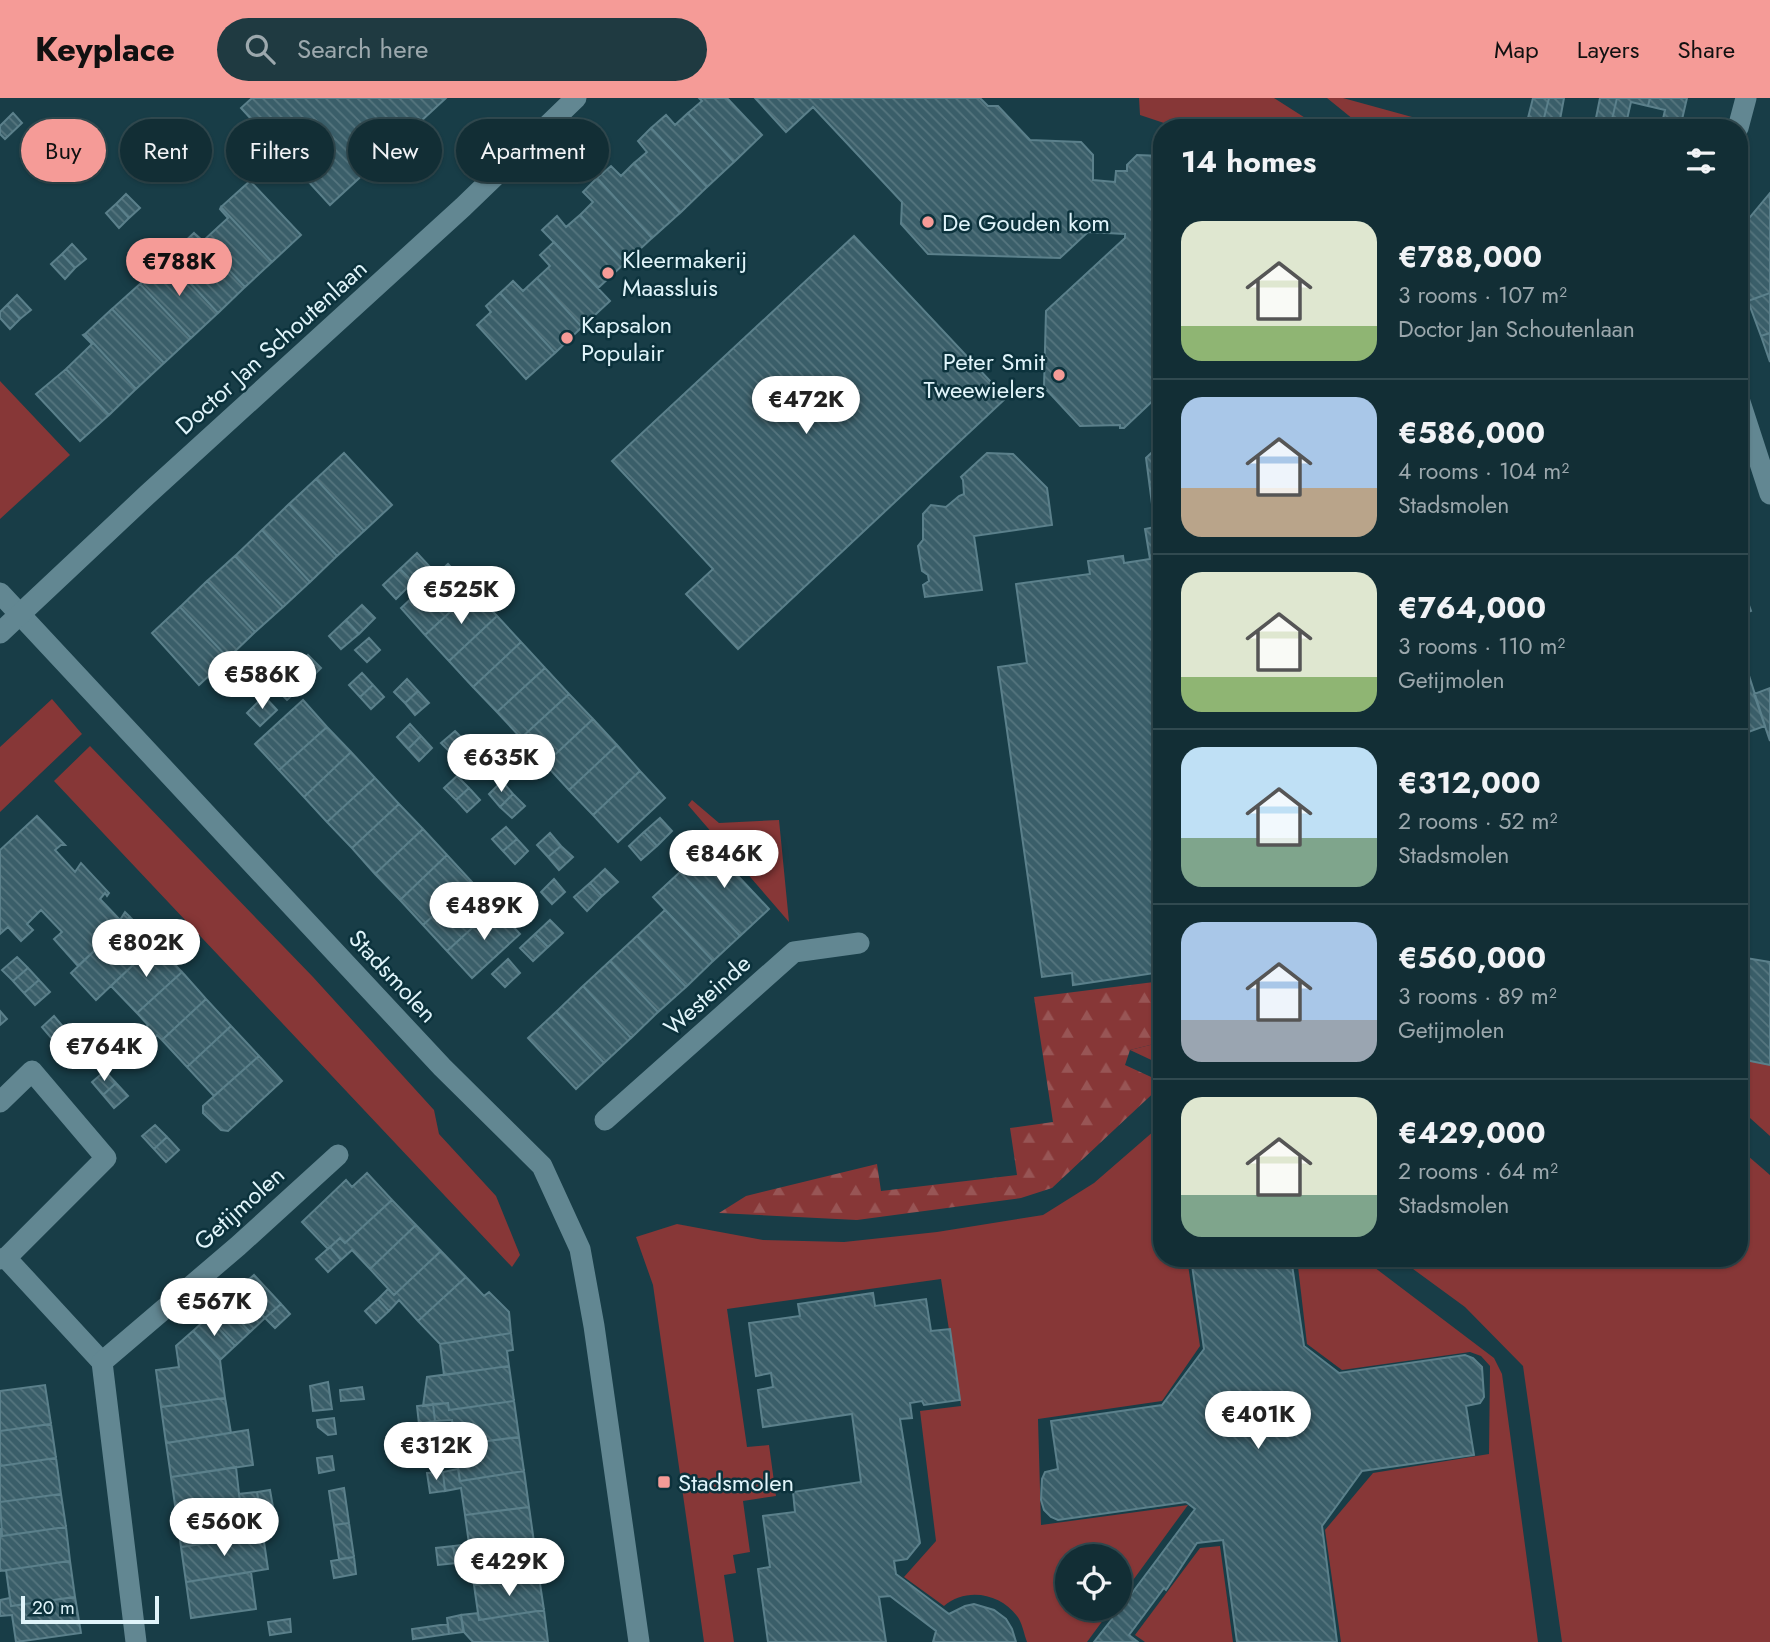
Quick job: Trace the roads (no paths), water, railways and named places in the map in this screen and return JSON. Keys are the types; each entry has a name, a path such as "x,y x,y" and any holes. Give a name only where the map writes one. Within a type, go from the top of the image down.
{"street":[{"name":"Doctor Jan Schoutenlaan","path":"0,633 463,207 576,98"},
{"path":"1740,119 1746,98"},
{"path":"1748,427 1770,494"},
{"name":"Stadsmolen","path":"0,593 442,1067 542,1166 580,1249 594,1326 639,1642"},
{"name":"Westeinde","path":"605,1120 794,952 859,943"},
{"path":"0,1102 32,1071 106,1158 3,1259 102,1362 136,1642"},
{"name":"Getijmolen","path":"102,1362 238,1246 338,1155"}],"place":[{"name":"De Gouden kom","path":"928,222"},
{"name":"Kleermakerij Maassluis","path":"608,273"},
{"name":"Kapsalon Populair","path":"567,338"},
{"name":"Peter Smit Tweewielers","path":"1059,375"},
{"name":"Stadsmolen","path":"664,1482"}]}
